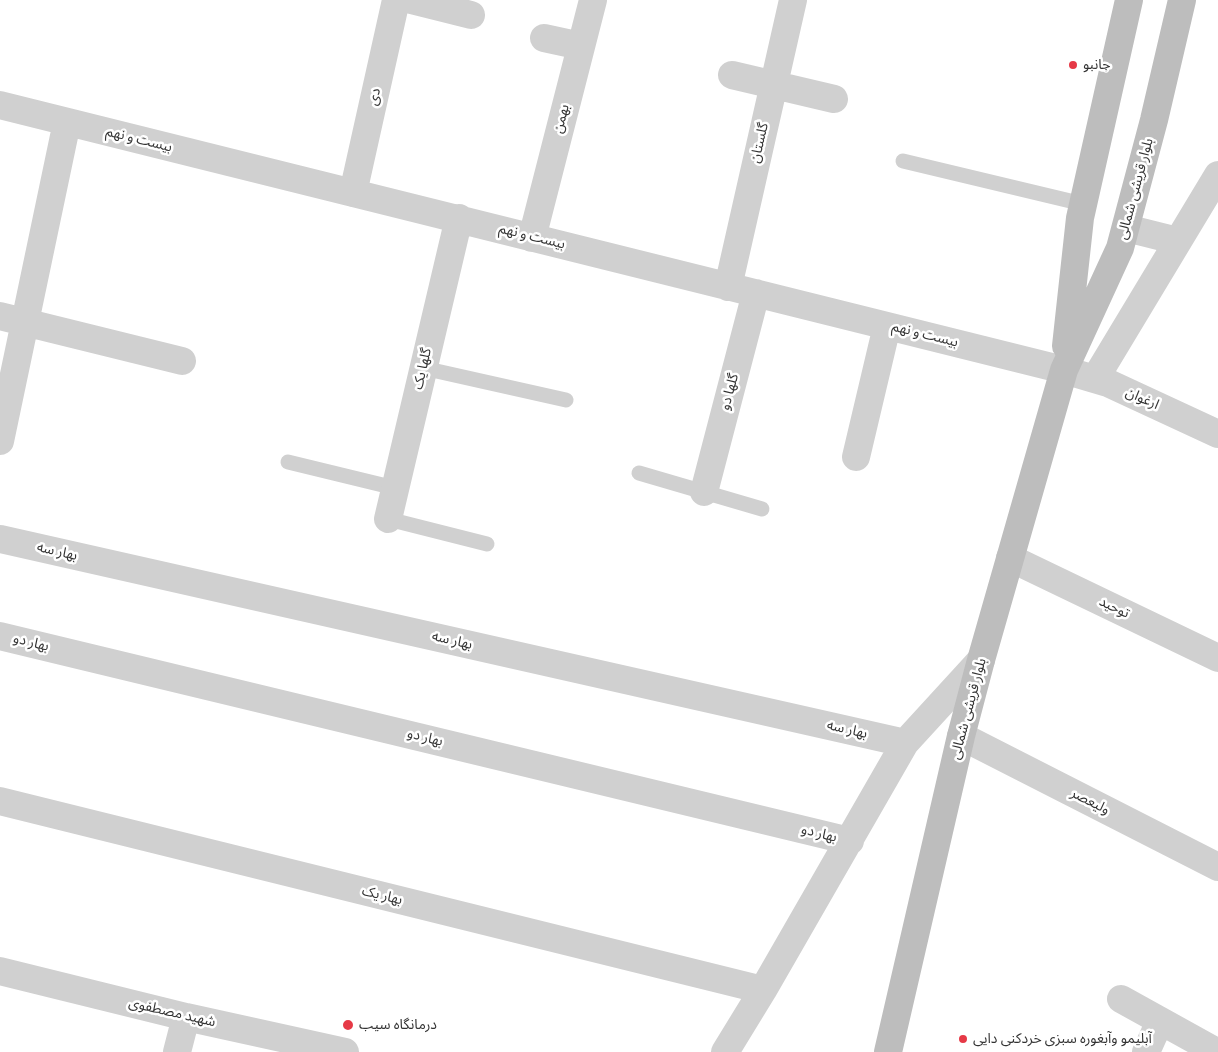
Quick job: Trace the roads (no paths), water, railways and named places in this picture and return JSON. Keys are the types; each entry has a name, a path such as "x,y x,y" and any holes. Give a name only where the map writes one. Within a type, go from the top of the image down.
{"main road":[{"name":"بلوار قریشی شمالی","path":"1064,370 1082,211 1129,0"},
{"name":"بلوار قریشی شمالی","path":"888,1052 961,736 981,660 1064,370 1120,248 1154,120 1182,0"},
{"path":"1082,211 1088,230 1094,234 1100,236 1114,235 1126,228"}],"street":[{"name":"دی","path":"353,193 396,0"},
{"path":"411,0 471,15"},
{"name":"بهمن","path":"532,238 593,0"},
{"name":"گلستان","path":"728,286 793,0"},
{"path":"544,38 581,46"},
{"path":"732,75 834,99"},
{"name":"بیست و نهم","path":"0,105 1064,370"},
{"path":"1,432 12,319 67,122"},
{"path":"1095,379 1218,175"},
{"name":"گلها یک","path":"388,519 459,218"},
{"path":"1126,228 1178,241"},
{"name":"گلها دو","path":"704,492 756,293"},
{"path":"12,319 182,361"},
{"path":"856,457 887,326"},
{"name":"ارغوان","path":"1064,370 1095,379 1133,394 1218,434"},
{"name":"بهار سه","path":"0,539 905,743"},
{"name":"توحید","path":"1010,558 1218,658"},
{"name":"بهار دو","path":"0,636 850,841"},
{"path":"725,1052 850,841 905,743 981,660"},
{"name":"ولیعصر","path":"961,736 1218,867"},
{"name":"بهار یک","path":"0,801 763,990"},
{"name":"شهید مصطفوی","path":"0,971 186,1017 345,1052"},
{"path":"1121,998 1215,1051"},
{"path":"177,1052 186,1017"},
{"path":"1146,1052 1160,1021"}],"lane":[{"path":"903,162 1082,211"},
{"path":"423,368 566,400"},
{"path":"288,462 395,488"},
{"path":"639,473 762,508"},
{"path":"388,519 486,544"}],"place":[{"name":"جانبو","path":"1073,65"},
{"name":"درمانگاه سیب","path":"348,1025"},
{"name":"آبلیمو وآبغوره سبزی خردکنی دایی","path":"963,1039"}]}
